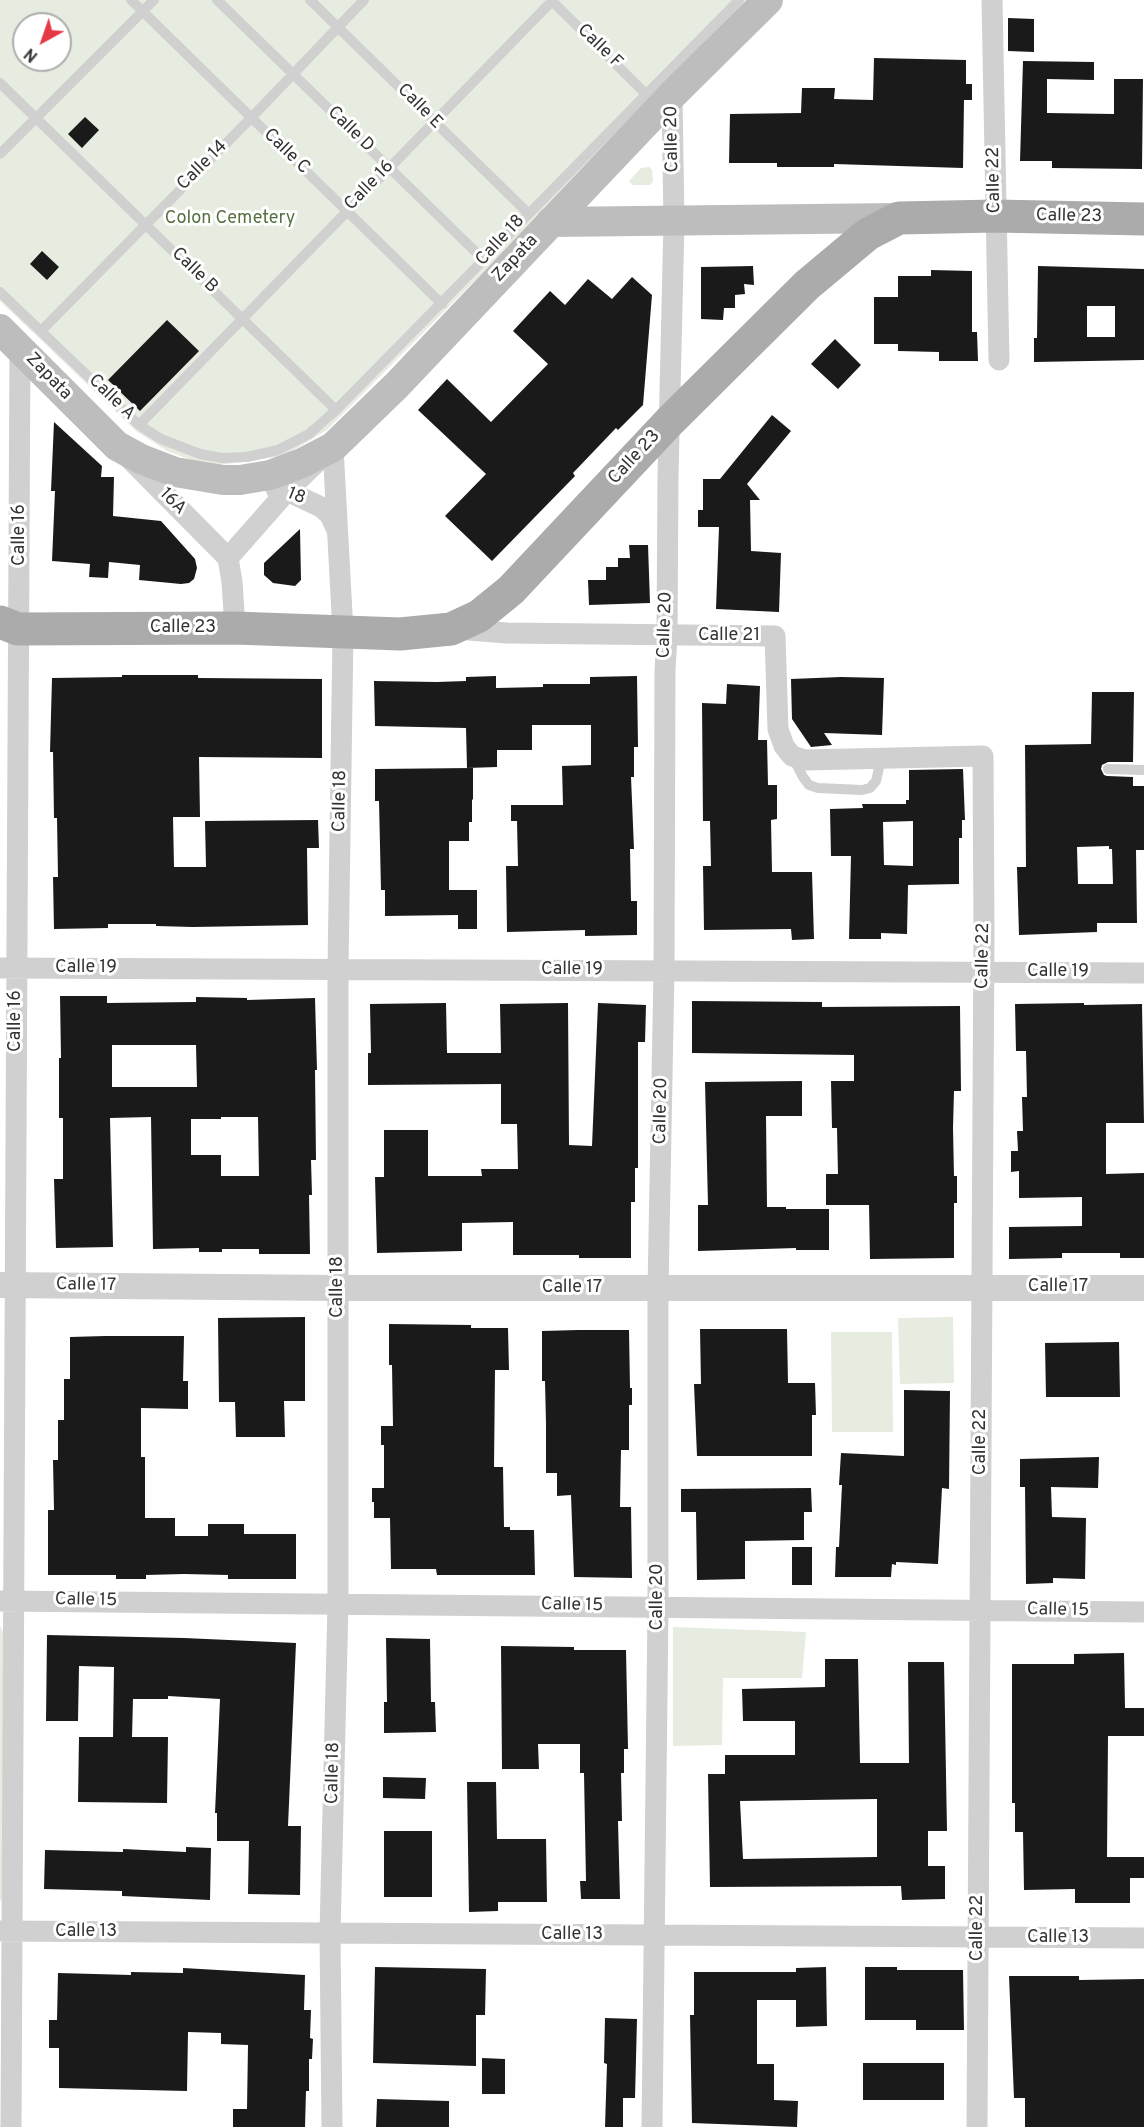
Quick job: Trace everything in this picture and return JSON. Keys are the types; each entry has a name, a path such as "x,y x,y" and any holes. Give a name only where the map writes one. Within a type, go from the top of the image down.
{"main road":[{"name":"Zapata","path":"20,336 117,446 141,459 175,472 270,474 302,463 333,447 397,385 539,218 660,95 768,0"},
{"name":"Calle 23","path":"6,627 235,628 400,634 451,629 479,616 511,590 669,422 807,285 836,258 868,234 899,218 995,216 1144,219"},
{"path":"539,218 674,222 899,218"}],"street":[{"name":"Calle 22","path":"992,0 999,360"},
{"name":"Calle 20","path":"652,2127 665,671 674,222 660,95"},
{"name":"Calle 16","path":"11,2127 6,1931 8,968 6,627 20,336"},
{"name":"16A","path":"117,446 228,558"},
{"path":"235,628 228,558 287,491 333,447"},
{"name":"Calle 18","path":"332,2127 330,1933 338,1604 338,969 343,632 333,447"},
{"name":"18","path":"237,472 321,507 330,515 338,533"},
{"name":"Calle 21","path":"451,629 507,633 775,636 778,729 784,746 792,756"},
{"path":"792,756 805,760 881,759"},
{"name":"Calle 22","path":"881,759 983,756 984,972 977,2127"},
{"name":"Calle 19","path":"8,968 1144,973"},
{"name":"Calle 17","path":"7,1285 658,1289 1144,1288"},
{"name":"Calle 15","path":"7,1601 1144,1612"},
{"name":"Calle 13","path":"6,1931 1144,1938"}],"lane":[{"name":"Calle C","path":"131,0 442,304"},
{"path":"0,154 154,0"},
{"name":"Calle D","path":"217,0 484,260"},
{"name":"Calle E","path":"310,0 433,121 539,218"},
{"name":"Calle 14","path":"20,336 146,224 364,0"},
{"name":"Calle F","path":"552,0 660,95"},
{"name":"Calle 16","path":"139,425 552,0"},
{"path":"660,95 739,0"},
{"name":"Calle B","path":"0,83 336,410"},
{"name":"Calle 18","path":"237,472 309,434 336,410 484,260 539,218"},
{"name":"Calle A","path":"0,292 20,336 161,439 200,454 222,458 237,472"},
{"name":"Calle 21","path":"792,756 809,785 818,788 862,790 870,788 876,781 881,759"},
{"path":"1108,769 1144,770"}],"green space":[{"name":"Colon Cemetery","path":"0,0 752,0 327,430 284,456 219,465 197,462 167,451 136,431 0,301"},
{"path":"649,167 652,170 653,181 650,185 632,185 629,181 641,168"},
{"path":"953,1317 954,1383 900,1384 898,1318"},
{"path":"831,1332 892,1332 893,1432 832,1432"},
{"path":"0,1626 4,1634 2,1898 0,1902"},
{"path":"673,1627 806,1632 802,1678 723,1678 722,1745 673,1746"}],"building":[{"path":"1008,18 1034,19 1034,52 1008,51"},
{"path":"874,58 966,60 966,84 972,84 972,100 964,100 963,168 834,164 834,167 777,167 777,163 729,163 730,114 801,113 802,88 835,88 834,99 873,100"},
{"path":"1023,61 1094,62 1094,80 1047,79 1047,113 1114,114 1114,79 1143,79 1142,169 1052,168 1052,161 1020,161"},
{"path":"85,117 99,130 82,148 68,134"},
{"path":"42,251 59,267 47,280 30,264"},
{"path":"753,266 754,285 744,284 745,294 735,295 735,308 724,308 723,320 701,319 701,267"},
{"path":"1038,266 1144,269 1144,360 1034,362 1034,338 1037,338","holes":["1087,306 1115,306 1115,337 1087,337"]},
{"path":"931,270 972,271 972,332 977,332 978,361 939,361 939,352 898,351 898,344 874,344 874,297 898,297 898,276 931,276"},
{"path":"632,277 652,295 643,405 618,430 616,428 573,473 575,476 492,561 445,516 486,474 418,410 447,379 491,422 548,364 513,331 550,291 565,305 588,279 612,299"},
{"path":"167,320 199,351 140,411 108,380"},
{"path":"835,339 861,365 838,389 811,364"},
{"path":"772,415 791,431 747,484 760,500 750,500 751,551 781,553 779,612 716,609 719,527 698,527 698,510 703,510 703,479 720,479"},
{"path":"54,422 102,466 101,477 114,477 113,516 161,521 195,559 197,568 194,579 189,583 181,584 139,580 140,565 109,562 108,578 89,577 90,564 52,561 55,491 51,491"},
{"path":"300,529 301,580 295,586 273,583 264,575 264,563"},
{"path":"629,545 648,545 650,603 589,605 588,580 606,580 606,567 618,567 618,558 630,558"},
{"path":"122,675 322,679 322,758 199,757 200,817 173,817 174,867 206,867 205,821 318,820 319,848 307,848 308,925 193,927 108,924 108,928 54,929 53,877 58,877 53,752 50,752 52,678 122,677"},
{"path":"496,676 496,688 543,687 543,684 590,684 590,677 637,676 638,747 634,747 634,777 631,777 634,849 630,849 631,901 637,901 637,935 585,936 585,930 507,932 506,866 518,866 517,821 511,821 511,805 563,805 562,766 591,765 591,725 532,725 532,750 497,750 497,767 467,768 466,728 375,726 374,681 466,681 466,677"},
{"path":"884,678 882,735 824,733 832,745 811,747 792,719 791,679"},
{"path":"727,684 760,686 758,740 767,740 768,785 777,785 777,819 771,820 772,872 812,872 814,939 792,940 791,929 704,930 703,866 711,866 710,821 703,821 702,703 726,704"},
{"path":"1092,692 1134,692 1133,762 1108,762 1102,765 1101,769 1104,775 1133,777 1133,786 1144,786 1144,850 1136,850 1137,923 1097,923 1097,932 1019,935 1017,867 1026,867 1025,745 1091,744","holes":["1109,846 1109,849 1112,849 1113,884 1078,884 1077,847"]},
{"path":"473,768 472,822 469,822 469,841 449,841 449,890 477,890 477,929 458,929 458,915 385,916 385,890 381,890 379,801 375,801 375,769"},
{"path":"963,769 965,820 962,820 962,838 959,838 959,884 908,885 907,934 881,933 881,939 849,939 851,856 831,856 830,809 863,808 862,804 906,804 906,800 909,800 909,770","holes":["913,821 913,866 884,865 883,822"]},
{"path":"60,996 107,996 107,1003 196,1002 196,997 247,998 247,1000 315,998 316,1160 311,1160 310,1254 259,1254 259,1249 222,1249 222,1252 199,1252 199,1248 153,1249 151,1117 110,1118 113,1247 56,1248 54,1179 63,1179 63,1118 59,1118 59,1058 61,1058","holes":["112,1045 196,1045 197,1087 112,1087","221,1117 258,1117 259,1176 221,1176 221,1155 191,1155 191,1119 221,1119"]},
{"path":"692,1001 822,1002 822,1007 960,1006 961,1091 954,1091 953,1128 954,1176 957,1176 957,1203 954,1203 954,1258 870,1259 869,1205 826,1205 826,1174 838,1174 837,1128 832,1128 831,1081 854,1081 854,1055 692,1053"},
{"path":"446,1003 447,1053 501,1053 500,1004 568,1003 569,1145 592,1146 598,1003 646,1005 645,1042 638,1042 638,1168 635,1168 635,1202 631,1202 631,1258 513,1255 513,1222 462,1223 462,1251 377,1253 375,1177 384,1177 384,1130 428,1130 428,1176 482,1176 481,1169 518,1169 517,1124 501,1124 501,1084 368,1085 368,1053 371,1053 370,1004"},
{"path":"1084,1003 1084,1005 1142,1004 1144,1123 1106,1123 1106,1174 1144,1173 1144,1258 1120,1258 1120,1253 1062,1253 1062,1258 1009,1259 1009,1227 1082,1226 1082,1197 1019,1198 1019,1171 1011,1172 1011,1151 1018,1151 1017,1131 1023,1131 1022,1097 1027,1097 1026,1051 1016,1051 1015,1004"},
{"path":"802,1081 802,1116 766,1116 767,1207 829,1209 829,1250 796,1250 796,1248 698,1251 698,1205 708,1205 705,1082"},
{"path":"305,1317 305,1401 284,1401 285,1437 236,1437 235,1402 219,1402 218,1318"},
{"path":"389,1324 508,1328 509,1370 495,1370 494,1467 503,1467 504,1527 510,1527 510,1530 534,1530 535,1575 437,1575 436,1569 391,1569 390,1518 374,1518 374,1502 372,1502 372,1488 384,1488 384,1445 381,1445 381,1426 393,1426"},
{"path":"700,1329 787,1329 788,1383 815,1383 816,1415 812,1415 812,1456 697,1456 694,1384 701,1384"},
{"path":"629,1330 632,1405 629,1405 629,1450 621,1450 620,1507 631,1507 632,1578 574,1577 571,1495 557,1496 557,1473 546,1473 542,1331"},
{"path":"184,1336 183,1381 188,1381 188,1409 141,1408 141,1457 145,1457 145,1518 175,1518 175,1536 208,1536 208,1524 244,1524 244,1534 296,1534 296,1579 228,1579 228,1575 184,1574 146,1575 146,1579 116,1579 116,1575 48,1575 48,1510 54,1510 53,1460 58,1460 58,1420 64,1420 64,1379 70,1379 70,1337"},
{"path":"1119,1342 1120,1397 1046,1397 1045,1343"},
{"path":"904,1390 950,1391 949,1489 942,1488 938,1564 896,1562 896,1565 892,1564 891,1577 835,1577 842,1485 839,1485 841,1453 904,1456"},
{"path":"1099,1457 1098,1488 1051,1487 1052,1517 1086,1518 1085,1579 1053,1578 1053,1583 1026,1584 1025,1487 1020,1487 1020,1459"},
{"path":"811,1488 812,1512 804,1512 804,1540 745,1541 745,1579 697,1580 696,1512 681,1512 681,1489"},
{"path":"792,1547 812,1547 812,1585 792,1585"},
{"path":"47,1635 296,1643 288,1826 301,1826 300,1895 248,1894 249,1841 217,1841 217,1813 215,1813 220,1699 168,1696 168,1699 133,1699 132,1737 168,1737 167,1803 78,1802 79,1737 113,1737 114,1667 79,1666 78,1721 46,1721"},
{"path":"386,1638 430,1639 431,1702 435,1702 436,1732 384,1733 384,1702 387,1702"},
{"path":"501,1646 626,1650 628,1749 624,1749 624,1773 621,1773 622,1821 618,1821 620,1899 581,1899 580,1881 586,1881 584,1773 580,1773 580,1744 538,1744 539,1769 502,1769"},
{"path":"1124,1653 1125,1708 1144,1708 1144,1736 1108,1736 1107,1857 1144,1857 1144,1878 1130,1878 1130,1903 1075,1903 1075,1889 1024,1890 1023,1832 1015,1832 1015,1803 1012,1803 1012,1664 1074,1664 1074,1654"},
{"path":"825,1659 858,1659 860,1763 909,1763 908,1662 944,1662 947,1831 928,1831 928,1866 945,1866 945,1899 902,1900 901,1886 710,1887 708,1774 725,1774 725,1755 795,1755 795,1721 743,1721 742,1689 825,1687","holes":["877,1799 877,1857 743,1859 740,1801"]},
{"path":"383,1777 426,1778 425,1799 383,1798"},
{"path":"467,1782 496,1782 497,1839 546,1839 547,1902 498,1902 498,1911 469,1912"},
{"path":"384,1831 432,1831 432,1897 384,1897"},
{"path":"186,1847 211,1848 210,1900 122,1896 122,1891 44,1889 45,1850 123,1852 123,1849 186,1852"},
{"path":"375,1967 486,1969 485,2015 476,2015 476,2066 373,2063"},
{"path":"826,1967 827,2026 796,2027 796,2000 757,2000 757,2064 774,2064 774,2100 798,2101 797,2127 692,2123 690,2015 694,2015 694,1972 796,1972 796,1968"},
{"path":"865,1967 897,1967 897,1970 963,1970 964,2030 916,2030 916,2020 865,2020"},
{"path":"183,1968 305,1975 304,2010 311,2010 310,2038 313,2039 312,2059 309,2059 309,2091 306,2091 305,2127 233,2127 233,2109 247,2109 248,2045 221,2044 221,2033 188,2032 187,2091 59,2088 59,2048 49,2048 49,2020 57,2020 58,1973 131,1975 131,1972 183,1973"},
{"path":"1009,1976 1079,1976 1079,1980 1144,1979 1144,2127 1025,2127 1025,2098 1014,2098"},
{"path":"605,2018 637,2019 635,2098 623,2098 623,2127 605,2127 607,2064 604,2063"},
{"path":"482,2058 505,2059 505,2094 482,2094"},
{"path":"863,2063 944,2063 944,2100 863,2100"},
{"path":"377,2099 449,2101 449,2127 376,2127"}]}
